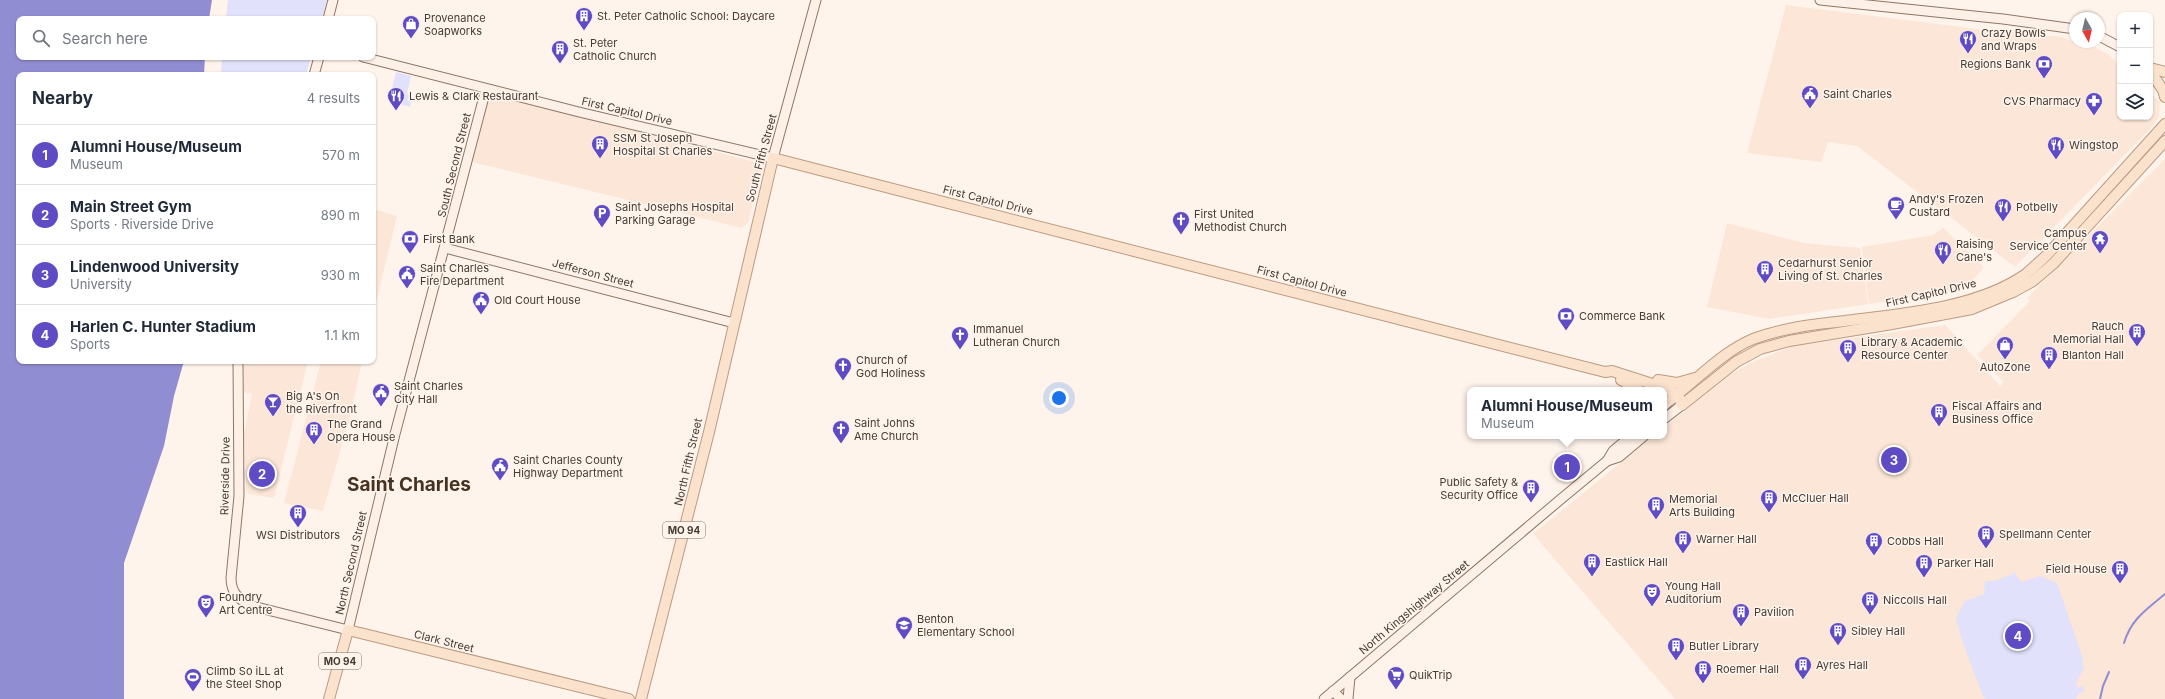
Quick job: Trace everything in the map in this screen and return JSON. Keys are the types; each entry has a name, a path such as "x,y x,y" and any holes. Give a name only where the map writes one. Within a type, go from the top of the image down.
{"main road":[{"path":"329,16 333,0"},
{"name":"South Fifth Street","path":"734,323 773,158 816,0"},
{"path":"1820,0 2003,19 2069,28"},
{"path":"2105,39 2117,45"},
{"path":"315,72 318,60"},
{"name":"First Capitol Drive","path":"375,60 486,89 773,158 1609,372 1662,387"},
{"path":"2153,70 2165,72"},
{"path":"2153,73 2165,84"},
{"path":"2153,75 2163,90 2165,97"},
{"name":"South Second Street","path":"445,248 486,89"},
{"name":"First Capitol Drive","path":"1669,399 1740,346 1784,330 1888,316 1937,307 1966,300 2009,283 2026,274 2046,256 2165,124"},
{"name":"First Capitol Drive","path":"1682,405 1736,362 1760,350 1789,341 1957,312 1985,304 2013,292 2033,281 2054,262 2165,141"},
{"path":"2151,156 2165,146"},
{"name":"Jefferson Street","path":"445,248 734,323"},
{"name":"North Second Street","path":"330,696 348,630 394,434 445,248"},
{"name":"North Fifth Street","path":"641,699 709,432 734,323"},
{"name":"Riverside Drive","path":"238,364 239,496 231,584 237,596 252,606"},
{"path":"1609,372 1624,371 1669,383 1677,383 1699,378"},
{"name":"First Capitol Drive","path":"1609,372 1621,380 1640,387"},
{"path":"1621,380 1634,387"},
{"path":"1667,417 1682,405 1669,399"},
{"path":"1608,461 1613,451 1627,439"},
{"path":"1608,461 1619,457 1640,439"},
{"name":"North Kingshighway Street","path":"1324,699 1608,461"},
{"name":"Clark Street","path":"252,606 629,699"},
{"path":"1348,699 1350,677"},
{"path":"1334,691 1341,699"}],"shaded area":[{"path":"0,0 212,0 209,16 16,16 16,60 205,60 204,72 16,72 16,364 183,364 174,396 164,446 124,563 124,699 0,699"},
{"path":"228,0 327,0 323,16 226,16"},
{"path":"1786,5 1985,30 2062,37 2069,40 2069,48 2096,48 2109,55 2117,63 2117,120 2153,120 2153,96 2160,102 2159,117 2151,128 2015,267 1857,146 1828,142 1821,162 1747,153"},
{"path":"222,60 310,60 307,72 221,72"},
{"path":"396,72 411,76 407,94 412,96 410,107 389,101"},
{"path":"489,94 759,163 761,169 748,223 742,228 472,162"},
{"path":"2165,159 2165,699 1675,699 1533,534 1649,439 1667,439 1667,425 1730,375 1748,364 1793,346 1945,325 2000,386 2004,382 1977,355 2030,301 2027,298"},
{"path":"376,210 397,216 376,303"},
{"path":"1727,223 1804,243 1860,248 1868,304 1769,319 1707,307"},
{"path":"1943,228 1984,267 1975,278 1963,289 1869,304 1862,247 1933,235"},
{"path":"244,364 307,364 274,498 249,494 246,491 244,433 252,394 244,392"},
{"path":"320,364 361,364 350,417 323,511 284,503"},
{"path":"2013,572 2021,582 2040,576 2057,583 2084,662 2082,663 2084,668 2076,683 2078,688 2083,686 2084,692 2079,693 2076,699 1985,699 1982,694 1962,640 1956,618 1965,601 1984,594 1985,581 1995,581 2013,574"}],"waterway":[{"path":"2124,643 2131,627 2140,615 2165,594"},
{"path":"2100,699 2103,686 2109,672"}],"place":[{"name":"St. Peter Catholic School: Daycare","path":"584,31"},
{"name":"Provenance Soapworks","path":"411,39"},
{"name":"Crazy Bowls and Wraps","path":"1968,54"},
{"name":"St. Peter Catholic Church","path":"560,64"},
{"name":"Regions Bank","path":"2044,79"},
{"name":"Saint Charles","path":"1810,109"},
{"name":"Lewis & Clark Restaurant","path":"396,111"},
{"name":"CVS Pharmacy","path":"2094,116"},
{"name":"SSM St Joseph Hospital St Charles","path":"600,159"},
{"name":"Wingstop","path":"2056,160"},
{"name":"Andy's Frozen Custard","path":"1896,220"},
{"name":"Potbelly","path":"2003,222"},
{"name":"Saint Josephs Hospital Parking Garage","path":"602,228"},
{"name":"First United Methodist Church","path":"1181,235"},
{"name":"First Bank","path":"410,254"},
{"name":"Campus Service Center","path":"2100,254"},
{"name":"Raising Cane's","path":"1943,265"},
{"name":"Cedarhurst Senior Living of St. Charles","path":"1765,284"},
{"name":"Saint Charles Fire Department","path":"407,289"},
{"name":"Old Court House","path":"481,315"},
{"name":"Commerce Bank","path":"1566,331"},
{"name":"Rauch Memorial Hall","path":"2137,347"},
{"name":"Immanuel Lutheran Church","path":"960,350"},
{"name":"AutoZone","path":"2005,360"},
{"name":"Library & Academic Resource Center","path":"1848,363"},
{"name":"Blanton Hall","path":"2049,370"},
{"name":"Church of God Holiness","path":"843,381"},
{"name":"Saint Charles City Hall","path":"381,407"},
{"name":"Big A's On the Riverfront","path":"273,417"},
{"name":"Fiscal Affairs and Business Office","path":"1939,427"},
{"name":"Saint Johns Ame Church","path":"841,444"},
{"name":"The Grand Opera House","path":"314,445"},
{"name":"Lindenwood University","path":"1894,460"},
{"name":"Alumni House/Museum","path":"1567,467"},
{"name":"Main Street Gym","path":"262,474"},
{"name":"Saint Charles County Highway Department","path":"500,481"},
{"name":"Public Safety & Security Office","path":"1531,503"},
{"name":"McCluer Hall","path":"1769,513"},
{"name":"Memorial Arts Building","path":"1656,520"},
{"name":"WSI Distributors","path":"298,528"},
{"name":"Spellmann Center","path":"1986,549"},
{"name":"Warner Hall","path":"1683,554"},
{"name":"Cobbs Hall","path":"1874,556"},
{"name":"Eastlick Hall","path":"1592,577"},
{"name":"Parker Hall","path":"1924,578"},
{"name":"Field House","path":"2120,584"},
{"name":"Young Hall Auditorium","path":"1652,607"},
{"name":"Niccolls Hall","path":"1870,615"},
{"name":"Foundry Art Centre","path":"206,618"},
{"name":"Pavilion","path":"1741,627"},
{"name":"Harlen C. Hunter Stadium","path":"2018,636"},
{"name":"Benton Elementary School","path":"904,640"},
{"name":"Sibley Hall","path":"1838,646"},
{"name":"Butler Library","path":"1676,661"},
{"name":"Ayres Hall","path":"1803,680"},
{"name":"Roemer Hall","path":"1703,684"},
{"name":"QuikTrip","path":"1396,690"},
{"name":"Climb So iLL at the Steel Shop","path":"193,692"}],"district":[{"name":"Saint Charles","path":"409,484"}]}
